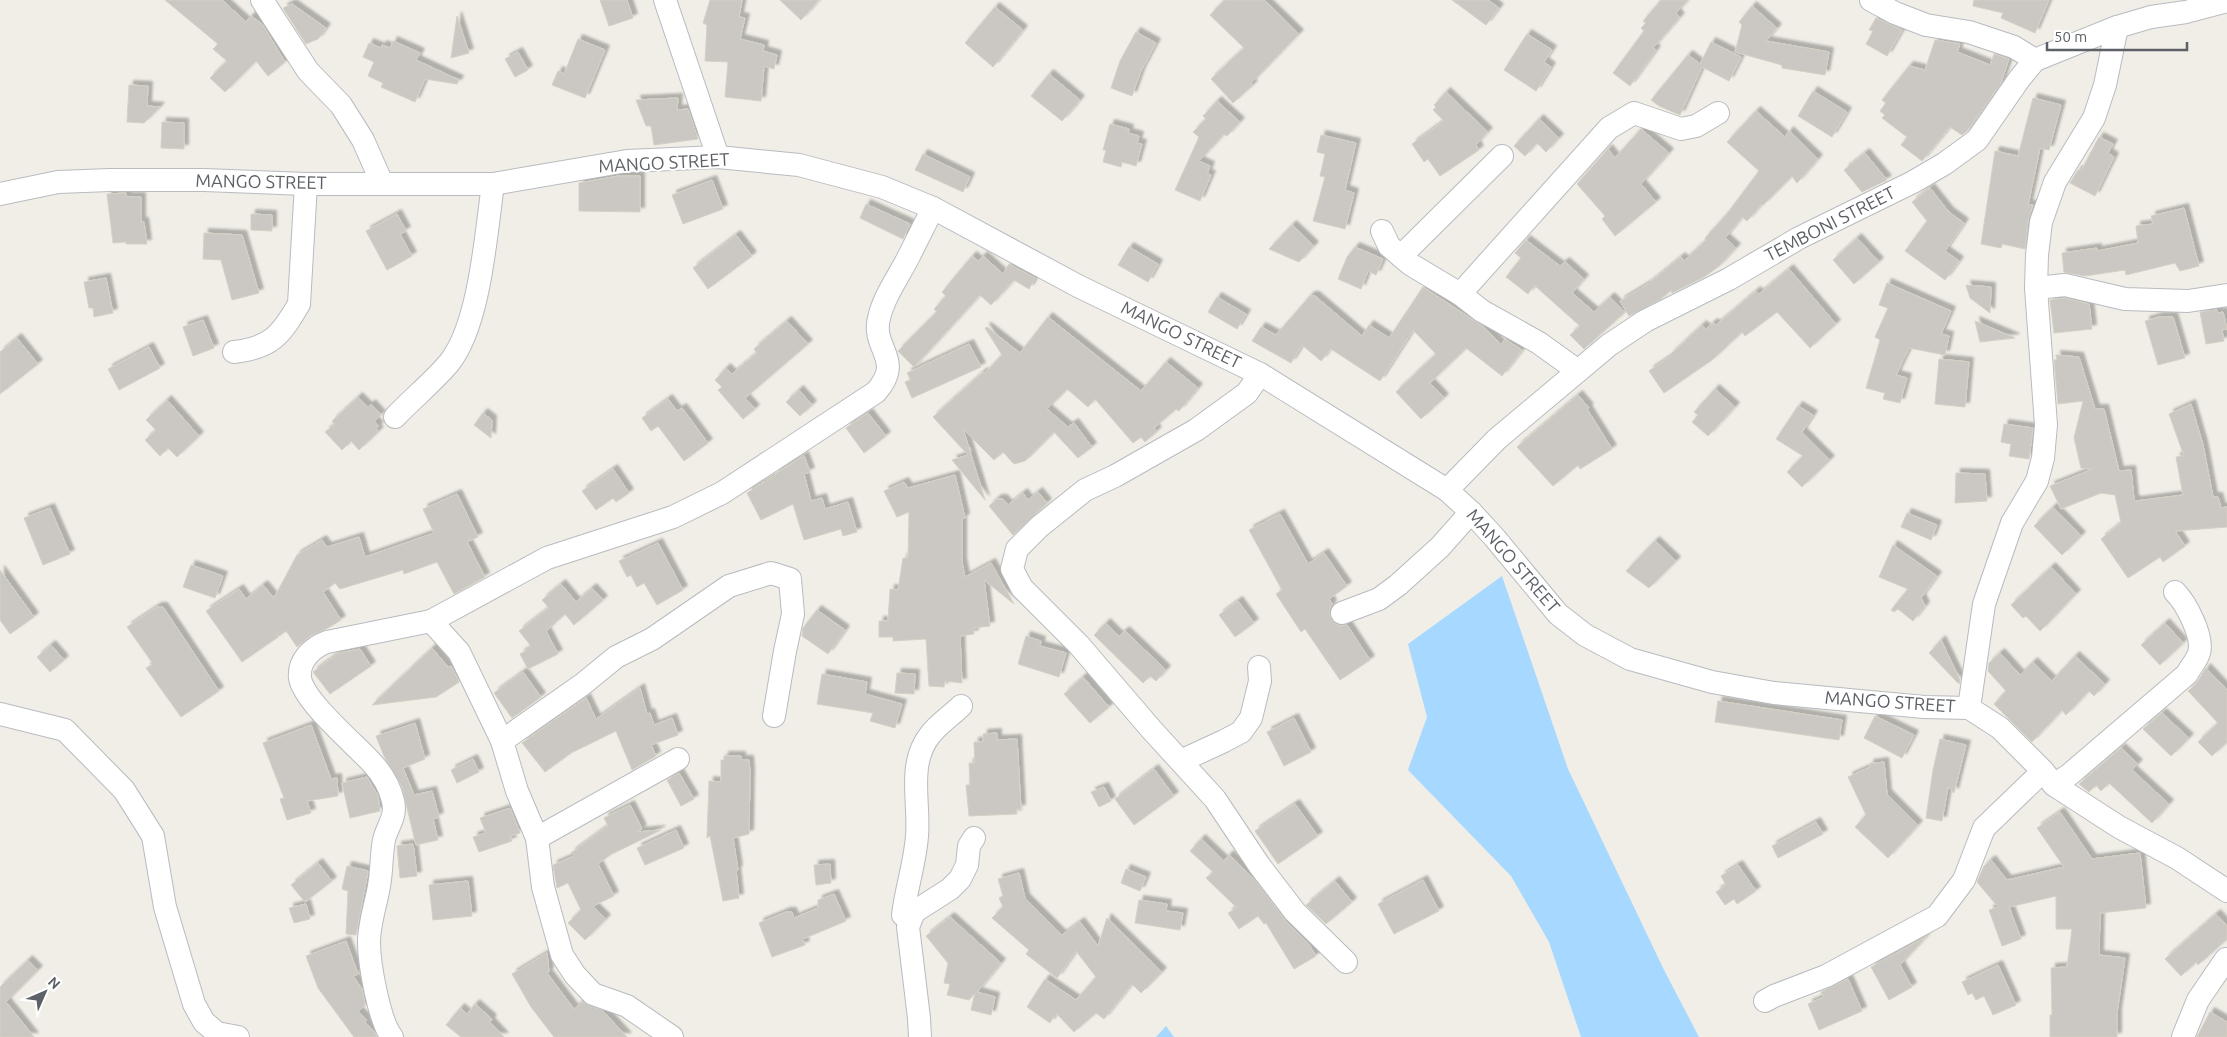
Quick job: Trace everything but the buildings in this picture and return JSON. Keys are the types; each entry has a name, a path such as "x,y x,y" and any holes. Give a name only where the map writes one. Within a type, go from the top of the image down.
{"street":[{"path":"262,0 308,71 341,106 363,140 382,182"},
{"path":"665,0 718,157"},
{"path":"1871,0 1895,13 1926,25 1969,32 2014,47 2035,60"},
{"name":"TEMBONI STREET","path":"1447,490 1497,439 1609,345 1645,321 1729,279 1799,238 1913,182 1944,164 1977,140 2020,78 2035,60 2117,28 2151,17 2186,12 2225,1"},
{"path":"1969,708 1987,595 2012,523 2037,481 2043,458 2046,425 2036,288 2041,222 2055,182 2094,118 2105,85 2117,28"},
{"path":"1460,294 1609,128 1634,113 1681,129 1696,126 1718,113"},
{"path":"1401,256 1502,156"},
{"name":"MANGO STREET","path":"0,194 58,182 101,180 204,180 306,184 382,182 493,184 627,161 718,157 799,165 882,187 933,208 1078,286 1260,374 1447,490 1471,512 1558,614 1585,635 1630,659 1712,682 1774,693 1924,707 1969,708 2000,728 2048,778 2119,827 2177,858 2227,891"},
{"path":"234,352 254,350 272,341 290,320 299,304 306,184"},
{"path":"395,417 450,362 466,330 480,279 493,184"},
{"path":"392,1037 381,1009 372,972 369,940 380,884 384,839 393,820 394,803 387,786 374,766 310,699 300,678 303,661 314,647 327,642 431,621 547,558 673,517 722,493 876,392 887,376 888,366 887,356 878,336 879,317 933,208"},
{"path":"1382,231 1389,246 1428,276 1460,294 1482,312 1539,343 1578,371"},
{"path":"2036,288 2065,285 2125,300 2188,301 2227,295"},
{"path":"1260,374 1247,393 1196,430 1116,476 1085,490 1040,527 1017,549 1012,569 1022,588 1079,645 1151,730 1181,760 1215,799 1259,865 1295,912 1346,962"},
{"path":"1342,613 1379,599 1398,585 1440,547 1471,512"},
{"path":"502,740 583,684 616,657 652,639 729,586 771,573 790,579 793,614 774,716"},
{"path":"1765,1001 1826,976 1937,916 1964,880 1984,828 2048,778 2069,774 2187,674 2199,653 2199,641 2184,601 2175,592"},
{"path":"431,621 459,652 502,740 517,791 537,838 543,887 562,955 575,975 592,994 627,1006 672,1037"},
{"path":"1181,760 1224,742 1241,732 1251,718 1260,681 1259,667"},
{"path":"903,916 906,890 917,836 916,774 922,748 930,734 961,706"},
{"path":"0,714 65,730 124,790 152,836 165,907 194,1004 204,1022 221,1036"},
{"path":"537,838 678,759"},
{"path":"920,1037 908,927 914,912 950,890 960,879 968,865 969,846 974,838"},
{"path":"2182,1037 2198,1000 2226,959"}],"water":[{"path":"1502,576 1568,769 1664,970 1699,1037 1581,1037 1549,942 1511,876 1408,770 1427,717 1408,644"},
{"path":"1166,1026 1174,1037 1156,1037"}]}
